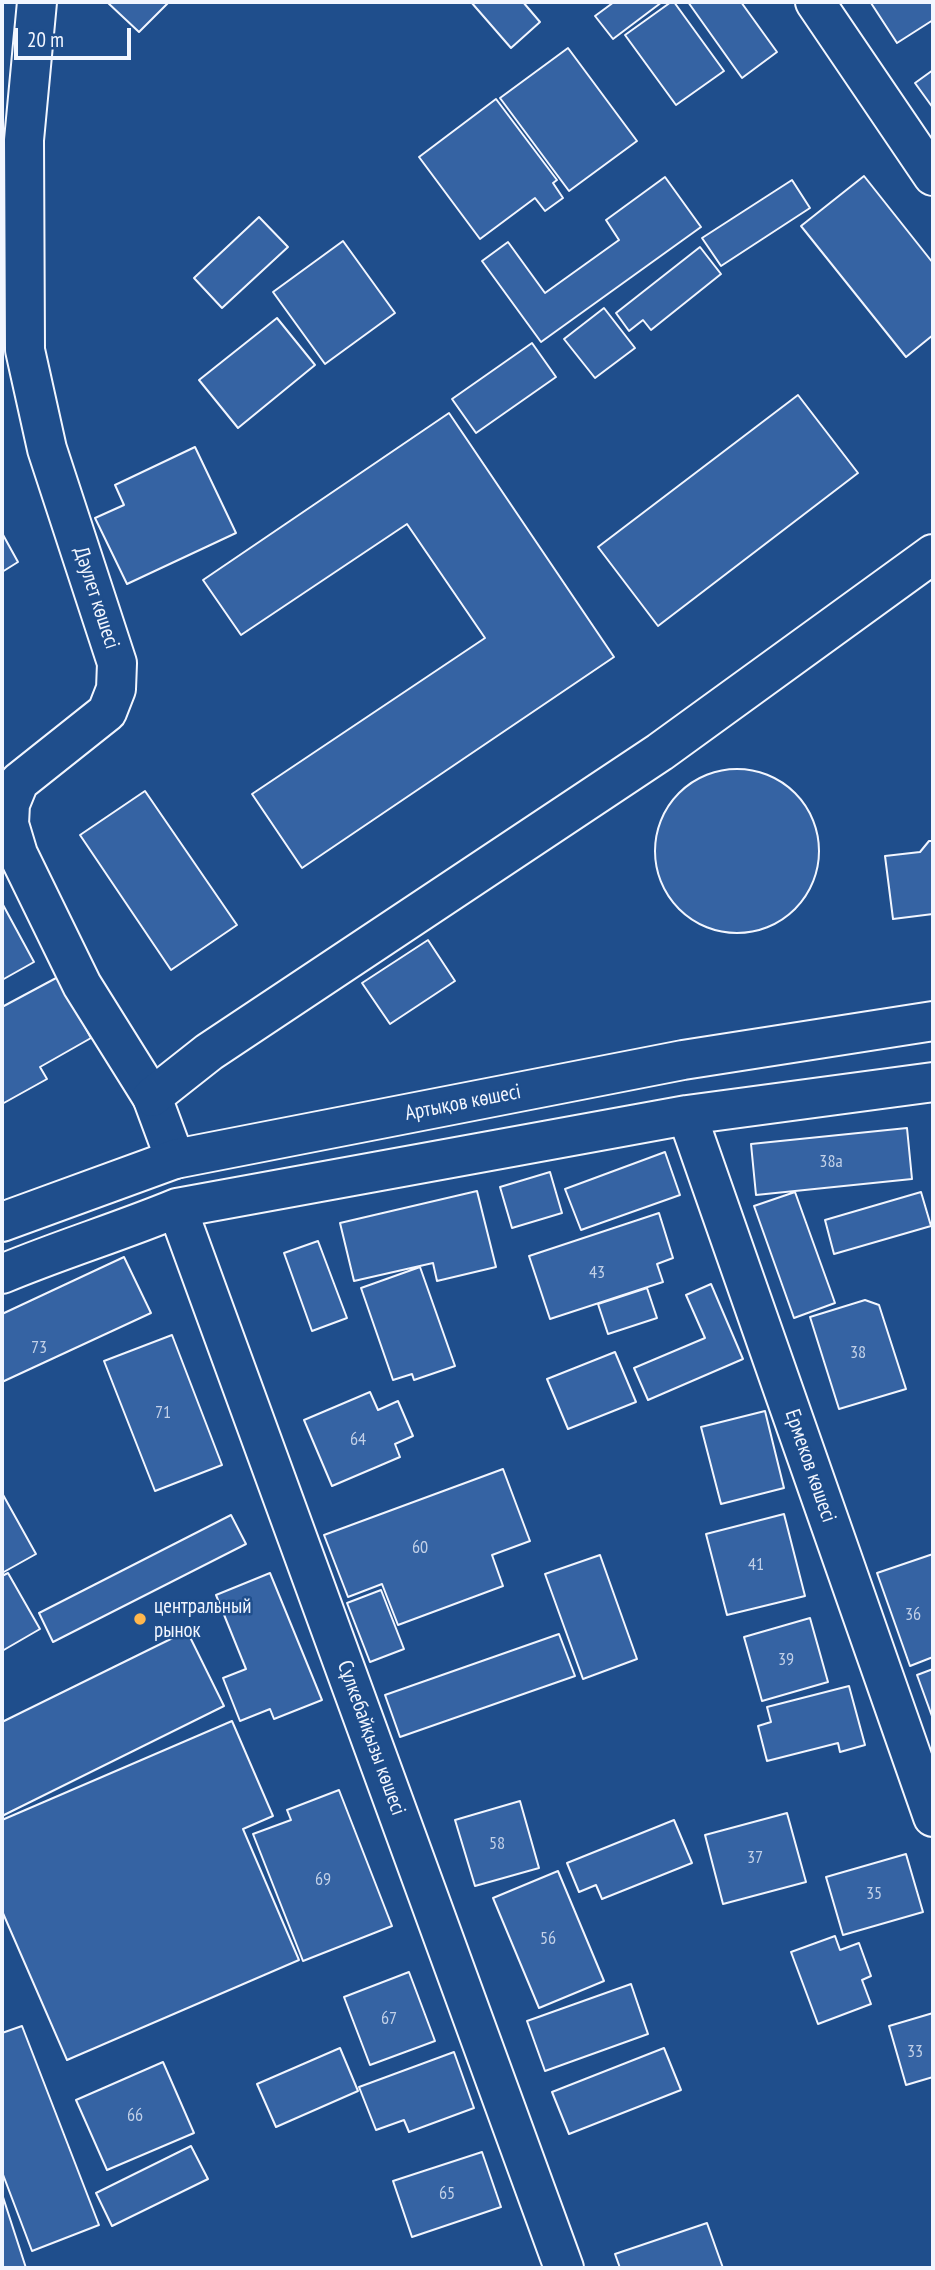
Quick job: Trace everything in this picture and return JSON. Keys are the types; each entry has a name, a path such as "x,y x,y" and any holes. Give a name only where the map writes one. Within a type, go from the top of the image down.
{"main road":[{"name":"Дәулет көшесі","path":"37,2 13,143 24,350 47,449 117,663 116,689 107,712 19,782 10,804 9,824 18,854 82,985 152,1097 176,1158"},
{"path":"816,2 933,176"},
{"path":"152,1097 209,1052 660,752 933,554"},
{"name":"Артықов көшесі","path":"2,1222 176,1158 683,1060 933,1021"},
{"path":"2,1274 177,1208 687,1115 933,1082"},
{"name":"Ермеков көшесі","path":"687,1115 933,1817"},
{"name":"Сұлкебайқызы көшесі","path":"177,1208 564,2268"}],"building":[{"path":"107,2 169,2 139,32"},
{"path":"471,2 523,2 540,22 511,48"},
{"path":"614,2 662,2 613,39 595,16"},
{"path":"674,2 724,71 676,105 625,35"},
{"path":"688,2 741,2 777,52 742,78"},
{"path":"933,2 933,20 897,43 871,3"},
{"path":"568,48 637,141 569,191 500,98"},
{"path":"933,70 933,108 915,83"},
{"path":"496,99 557,180 553,183 563,198 545,211 535,198 480,239 419,157"},
{"path":"864,176 933,263 933,335 906,357 801,226"},
{"path":"665,177 701,227 541,342 482,261 508,242 545,293 619,240 606,220"},
{"path":"792,180 810,208 721,266 702,238"},
{"path":"259,217 288,247 222,308 194,278"},
{"path":"343,241 395,313 325,364 273,292"},
{"path":"700,247 721,274 651,330 643,320 629,331 616,313"},
{"path":"604,308 635,348 595,378 564,339"},
{"path":"277,318 315,365 238,428 199,380"},
{"path":"532,343 556,377 476,433 452,399"},
{"path":"798,395 858,473 658,626 598,547"},
{"path":"449,413 614,657 302,868 252,794 485,638 407,524 241,635 203,580"},
{"path":"195,447 236,533 127,584 95,518 124,505 115,485"},
{"path":"2,533 18,562 2,572"},
{"path":"737,769 768,775 795,793 813,820 819,851 813,882 795,909 768,927 737,933 706,927 679,909 661,882 655,851 661,820 679,793 706,775"},
{"path":"145,791 237,925 171,970 80,835"},
{"path":"929,841 933,841 933,914 893,919 885,856 920,852"},
{"path":"2,903 34,962 2,980"},
{"path":"428,940 455,981 390,1024 362,983"},
{"path":"58,977 91,1038 40,1067 47,1079 2,1104 2,1007"},
{"path":"907,1128 912,1179 756,1195 751,1144"},
{"path":"665,1152 680,1195 581,1230 565,1189"},
{"path":"550,1172 562,1213 512,1228 500,1187"},
{"path":"477,1191 496,1267 437,1281 433,1263 354,1281 340,1223"},
{"path":"795,1192 835,1303 794,1318 754,1206"},
{"path":"921,1192 931,1226 834,1254 825,1220"},
{"path":"659,1213 673,1258 657,1264 663,1282 550,1319 529,1256"},
{"path":"318,1241 347,1318 312,1331 284,1253"},
{"path":"124,1257 151,1313 2,1382 2,1314"},
{"path":"420,1267 455,1366 414,1380 412,1374 393,1380 361,1288"},
{"path":"711,1284 743,1359 648,1400 634,1368 705,1338 686,1295"},
{"path":"647,1288 657,1318 608,1334 598,1304"},
{"path":"865,1300 879,1305 906,1389 839,1409 810,1317"},
{"path":"172,1335 222,1465 155,1491 104,1361"},
{"path":"615,1352 636,1402 568,1429 547,1379"},
{"path":"370,1392 378,1410 398,1401 413,1436 395,1444 400,1457 332,1486 304,1420"},
{"path":"765,1411 784,1488 721,1504 701,1427"},
{"path":"503,1469 530,1541 492,1555 503,1586 398,1625 382,1584 348,1597 324,1535"},
{"path":"2,1493 36,1554 2,1573"},
{"path":"784,1514 805,1596 727,1615 706,1534"},
{"path":"231,1515 246,1544 53,1642 39,1613"},
{"path":"933,1554 933,1657 910,1666 877,1573"},
{"path":"600,1555 637,1659 583,1679 545,1574"},
{"path":"8,1573 40,1629 2,1651 2,1576"},
{"path":"270,1573 322,1700 274,1719 270,1709 240,1721 223,1678 246,1669 216,1595"},
{"path":"381,1590 404,1649 370,1662 347,1603"},
{"path":"810,1618 828,1682 762,1701 744,1637"},
{"path":"187,1631 224,1706 2,1816 2,1722"},
{"path":"559,1634 575,1676 400,1737 385,1695"},
{"path":"933,1669 933,1719 917,1675"},
{"path":"849,1686 865,1745 840,1752 838,1743 767,1761 758,1726 771,1722 767,1707"},
{"path":"232,1721 273,1816 243,1829 299,1960 67,2060 2,1911 2,1820"},
{"path":"339,1790 392,1926 303,1961 253,1834 291,1820 287,1810"},
{"path":"520,1801 539,1868 475,1886 455,1820"},
{"path":"787,1813 806,1882 723,1904 705,1835"},
{"path":"674,1820 692,1863 602,1899 596,1885 579,1892 567,1863"},
{"path":"906,1854 923,1912 843,1935 826,1877"},
{"path":"558,1871 604,1981 539,2008 493,1898"},
{"path":"835,1936 840,1950 859,1943 871,1976 862,1980 871,2004 818,2024 791,1952"},
{"path":"409,1972 435,2041 370,2065 344,1997"},
{"path":"631,1984 648,2034 545,2071 527,2021"},
{"path":"933,2013 933,2077 906,2085 889,2026"},
{"path":"22,2026 99,2225 32,2251 2,2172 2,2033"},
{"path":"340,2048 358,2091 276,2127 257,2084"},
{"path":"664,2048 681,2090 569,2134 552,2092"},
{"path":"454,2052 474,2108 409,2132 404,2120 376,2130 359,2087"},
{"path":"163,2062 194,2133 107,2170 76,2100"},
{"path":"191,2146 208,2179 112,2226 96,2193"},
{"path":"482,2152 501,2207 412,2237 393,2181"},
{"path":"2,2194 26,2268 2,2268"},
{"path":"707,2223 723,2268 620,2268 615,2254"}],"place":[{"name":"центральный рынок","path":"140,1619"}]}
